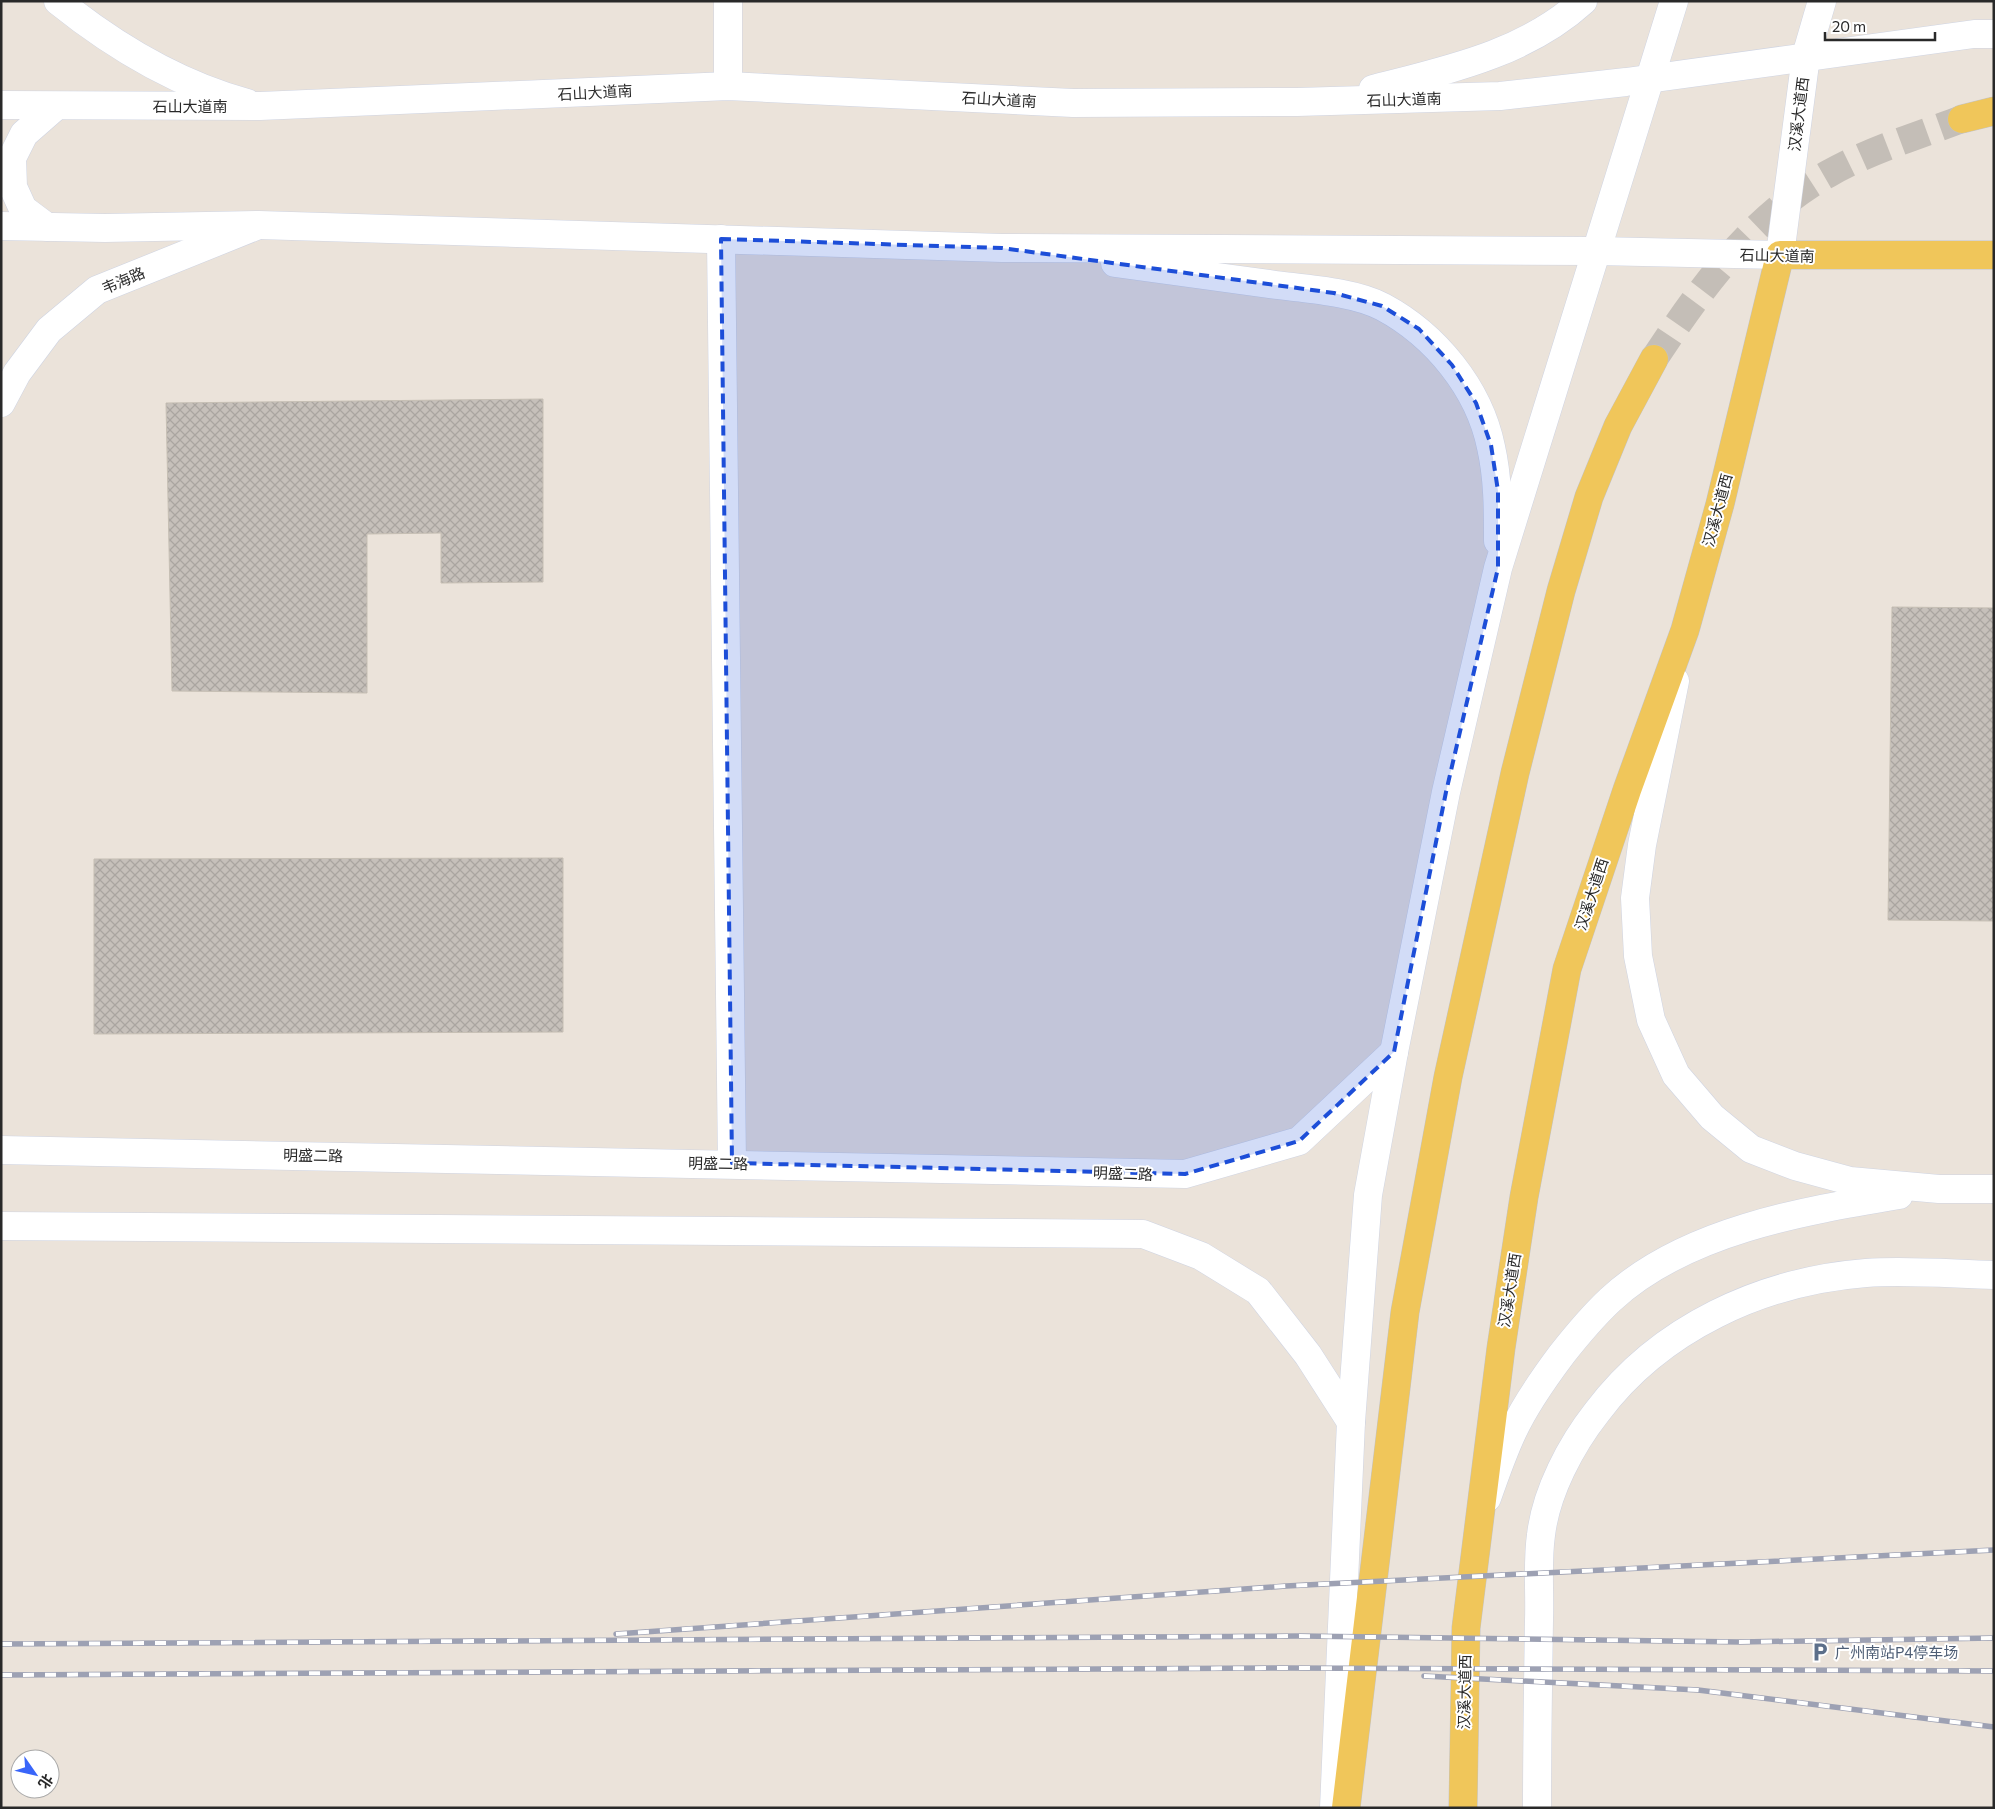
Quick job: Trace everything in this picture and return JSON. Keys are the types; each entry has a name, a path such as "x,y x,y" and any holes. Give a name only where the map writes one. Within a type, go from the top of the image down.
{"main road":[{"path":"58,1 109,40 152,65 217,95 260,106"},
{"path":"728,1 728,86"},
{"path":"1297,102 1368,90 1495,54 1532,39 1566,17 1583,1"},
{"path":"1334,1808 1352,1422 1368,1195 1394,1052 1446,792 1498,568 1674,1"},
{"name":"汉溪大道西","path":"1463,1808 1466,1628 1501,1348 1524,1197 1567,969 1627,790 1685,630 1720,504 1780,255 1806,56 1822,1"},
{"name":"石山大道南","path":"1,105 260,106 728,86 1073,103 1297,102 1500,96 1650,78 1974,34 1994,34"},
{"path":"48,227 23,208 13,187 12,158 24,134 56,106"},
{"path":"1962,119 1994,110"},
{"name":"石山大道南","path":"1,226 259,225 1002,248 1597,251 1780,255 1994,255"},
{"name":"韦海路","path":"1,403 17,373 49,330 97,290 259,225"},
{"path":"721,240 732,1163"},
{"path":"1002,248 1334,293 1382,306 1419,329 1452,365 1476,403 1491,445 1498,491 1498,568"},
{"path":"1346,1808 1405,1312 1448,1077 1515,773 1561,591 1589,497 1618,426 1654,359"},
{"path":"1685,630 1642,845 1635,898 1638,956 1651,1020 1676,1075 1712,1118 1751,1149 1795,1166 1850,1181 1939,1189 1994,1189"},
{"name":"明盛二路","path":"1,1150 732,1163 1185,1174 1299,1141 1394,1052"},
{"path":"1481,1510 1514,1430 1543,1379 1572,1341 1611,1299 1654,1268 1705,1243 1756,1224 1825,1207 1939,1189"},
{"path":"1,1226 1143,1234 1201,1256 1258,1291 1308,1355 1352,1422"},
{"path":"1537,1808 1541,1534 1555,1483 1580,1433 1613,1391 1657,1350 1701,1321 1752,1298 1812,1281 1866,1273 1994,1274"}],"highlighted area":[{"path":"721,239 1002,248 1334,293 1382,306 1419,329 1452,365 1476,403 1491,445 1498,491 1498,568 1446,792 1394,1052 1299,1141 1185,1174 732,1163"}],"building":[{"path":"543,399 543,582 441,583 441,533 367,534 367,693 172,691 166,403"},
{"path":"1892,607 1994,608 1994,921 1888,920"},
{"path":"563,858 563,1032 94,1034 94,859"}],"tunnel":[{"path":"1654,359 1690,306 1730,256 1775,211 1801,191 1844,165 1962,119"}],"railway":[{"path":"616,1634 1286,1586 1994,1550"},
{"path":"1,1644 1300,1636 1740,1642 1994,1638"},
{"path":"1,1675 1283,1668 1994,1671"},
{"path":"1424,1676 1698,1690 1994,1727"}],"place":[{"name":"广州南站P4停车场","path":"1820,1652"}]}
